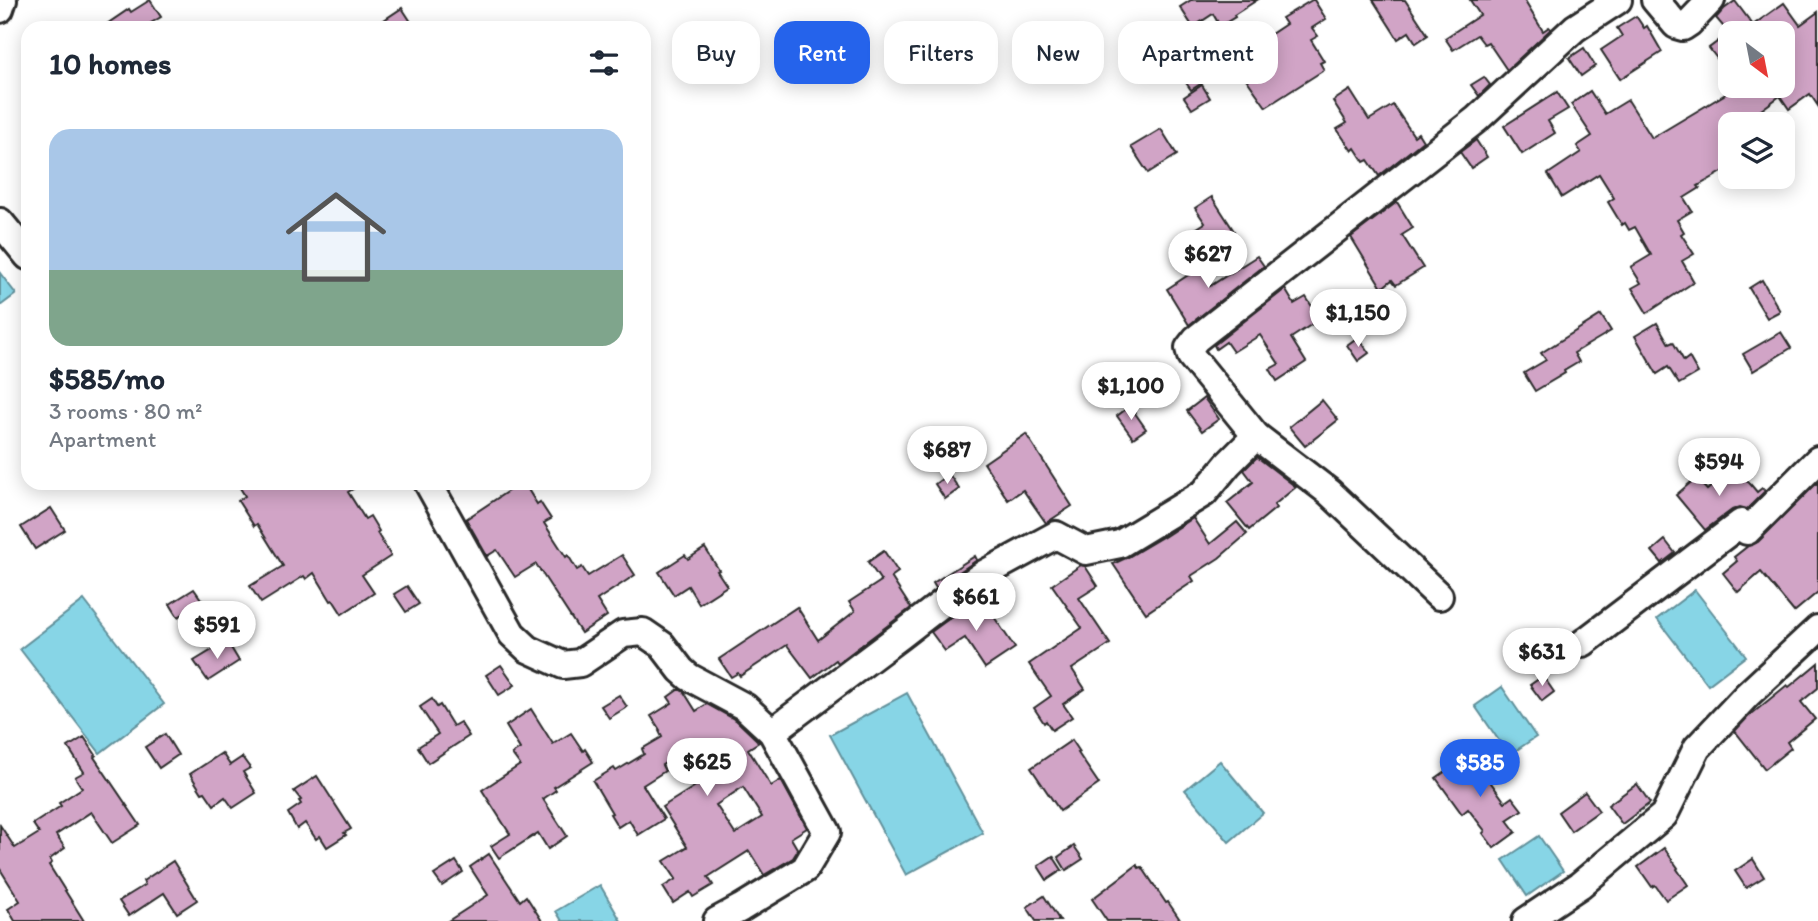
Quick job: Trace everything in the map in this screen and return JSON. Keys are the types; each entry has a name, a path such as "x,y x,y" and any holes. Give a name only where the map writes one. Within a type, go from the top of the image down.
{"street":[{"path":"0,9 3,0"},
{"path":"1439,596 1329,492 1256,436 1191,356 1189,348 1196,339 1477,120 1575,28 1618,0"},
{"path":"1655,0 1676,25 1683,27 1711,0"},
{"path":"0,222 21,248"},
{"path":"772,732 984,573 1056,535 1086,551 1120,544 1204,493 1256,436"},
{"path":"1583,643 1741,523 1747,531 1818,460"},
{"path":"432,490 512,634 528,649 563,665 580,663 623,634 643,632 662,645 689,677 745,707 772,732 827,832 805,869 717,921"},
{"path":"1526,921 1580,885 1664,815 1697,748 1747,695 1818,629"}],"water":[{"path":"0,273 16,294 0,306"},
{"path":"1695,590 1746,656 1708,685 1657,619"},
{"path":"84,600 164,704 100,753 20,649"},
{"path":"1502,687 1536,737 1509,755 1475,706"},
{"path":"907,693 983,833 906,875 830,735"},
{"path":"1220,761 1263,813 1229,842 1185,790"},
{"path":"1539,836 1563,871 1527,896 1503,860"},
{"path":"600,885 621,921 562,921 556,911"}],"building":[{"path":"150,0 161,17 154,21 111,21 129,9 131,12"},
{"path":"1191,0 1257,0 1228,21 1217,21 1213,14 1202,21 1189,21 1180,7"},
{"path":"1314,0 1326,19 1312,28 1318,36 1311,40 1324,61 1320,63 1324,70 1266,107 1250,84 1278,84 1278,29 1286,24 1282,18"},
{"path":"1373,0 1405,0 1428,35 1416,43 1409,32 1398,39"},
{"path":"1470,0 1524,0 1543,31 1549,27 1551,29 1507,70 1488,42 1484,44 1477,35 1453,50 1445,38 1480,15"},
{"path":"1735,1 1750,21 1719,21 1716,18"},
{"path":"1784,3 1800,25 1818,12 1818,106 1810,94 1789,109 1781,98 1796,98 1796,21 1759,21"},
{"path":"402,8 410,21 382,21"},
{"path":"1636,16 1644,28 1647,26 1662,52 1620,79 1601,50 1622,36 1617,28"},
{"path":"1718,41 1718,60 1709,48"},
{"path":"1584,48 1595,66 1581,76 1569,58"},
{"path":"1484,77 1490,85 1479,96 1471,85"},
{"path":"1187,84 1200,84 1191,90"},
{"path":"1202,85 1210,98 1192,109 1184,97"},
{"path":"1350,90 1369,120 1393,105 1414,136 1418,133 1423,141 1379,176 1368,160 1364,162 1355,148 1352,151 1337,129 1347,123 1333,101"},
{"path":"1590,91 1605,114 1628,100 1652,138 1719,98 1777,98 1758,112 1718,112 1718,174 1684,198 1692,211 1677,220 1684,232 1681,234 1694,254 1682,261 1694,282 1647,313 1632,288 1641,283 1631,267 1651,255 1635,227 1629,230 1625,223 1622,225 1608,202 1614,198 1599,174 1562,197 1548,174 1581,152 1577,146 1592,136 1571,104"},
{"path":"1557,92 1568,109 1548,121 1555,133 1522,154 1504,126"},
{"path":"1161,129 1177,155 1148,173 1131,147"},
{"path":"1476,140 1487,157 1471,168 1460,152"},
{"path":"1212,197 1234,231 1215,243 1213,239 1195,250 1186,235 1205,223 1195,208"},
{"path":"1397,202 1413,228 1402,235 1423,268 1396,285 1392,280 1382,288 1351,237"},
{"path":"1257,256 1264,266 1189,325 1167,289 1199,268 1210,286"},
{"path":"1762,280 1780,311 1767,318 1749,288"},
{"path":"1285,289 1294,304 1306,297 1320,319 1291,338 1306,362 1277,381 1270,369 1279,364 1260,335 1233,352 1226,342 1216,349 1214,345"},
{"path":"1601,315 1611,331 1574,353 1579,362 1535,391 1524,373 1546,360 1541,353"},
{"path":"1657,323 1669,344 1673,342 1684,361 1689,357 1698,373 1679,384 1668,367 1657,374 1635,336"},
{"path":"1781,332 1791,348 1753,371 1743,354"},
{"path":"1358,337 1369,353 1358,361 1347,345"},
{"path":"1204,398 1219,419 1202,431 1187,411"},
{"path":"1322,400 1338,420 1305,446 1289,427"},
{"path":"1130,406 1146,429 1133,438 1117,416"},
{"path":"1026,434 1072,506 1046,523 1023,490 1008,500 984,463"},
{"path":"1257,457 1296,487 1249,530 1227,503 1253,482 1244,470"},
{"path":"1735,466 1757,492 1762,488 1765,491 1747,509 1740,507 1732,510 1705,530 1676,495 1696,478 1707,490"},
{"path":"949,474 959,489 945,499 935,484"},
{"path":"1818,482 1818,592 1794,612 1761,572 1738,592 1723,573 1737,561 1734,557 1758,542"},
{"path":"241,490 351,490 348,492 365,519 370,516 391,556 362,575 374,593 342,614 314,573 306,579 304,576 261,603 250,586 283,566 257,524 254,526 238,501 245,496"},
{"path":"510,490 528,490 551,519 544,523 577,570 582,567 588,576 622,555 635,575 597,600 607,616 581,633 536,564 515,577 497,550 487,556 466,519"},
{"path":"51,508 65,530 35,549 21,527"},
{"path":"1193,518 1210,544 1237,522 1247,534 1219,558 1191,576 1194,581 1146,613 1113,564"},
{"path":"1665,540 1675,553 1662,563 1652,551"},
{"path":"705,548 727,586 699,604 688,586 674,595 659,572 685,555 688,559"},
{"path":"884,551 898,572 891,577 911,608 838,663 836,660 812,678 787,645 740,676 738,673 731,677 719,659 797,607 818,640 855,611 849,602 881,581 868,562"},
{"path":"975,556 977,560 936,588 933,583"},
{"path":"1081,565 1085,566 1098,586 1079,598 1110,644 1072,669 1085,689 1063,704 1072,717 1052,730 1034,708 1051,696 1029,664 1082,628 1052,585"},
{"path":"407,586 419,604 406,612 394,594"},
{"path":"194,589 203,602 178,617 170,604"},
{"path":"980,596 1015,648 985,668 965,638 945,651 931,632"},
{"path":"227,641 239,661 208,681 194,661"},
{"path":"1542,646 1554,663 1541,672 1529,656"},
{"path":"1818,663 1818,688 1801,702 1815,719 1787,742 1791,748 1765,769 1735,731 1787,685 1789,687"},
{"path":"501,665 515,685 499,695 486,675"},
{"path":"1543,676 1554,692 1542,701 1530,685"},
{"path":"679,689 684,692 696,711 707,704 736,720 759,742 748,749 771,786 781,780 807,828 791,838 798,850 793,858 764,875 749,851 708,877 713,885 693,897 690,892 673,903 663,887 676,879 664,861 687,847 662,807 705,780 686,750 662,765 665,771 643,785 664,819 638,835 629,820 618,827 593,781 644,754 642,749 662,737 651,716 672,703 668,697","holes":["743,787 762,817 735,834 716,805"]},
{"path":"619,695 627,707 609,718 601,706"},
{"path":"432,699 437,707 440,705 453,726 460,722 469,736 428,763 418,747 438,734 420,707"},
{"path":"531,709 553,744 571,733 593,762 554,787 556,790 543,799 567,836 548,849 538,833 499,858 491,846 510,834 482,790 520,765 512,754 520,749 506,726"},
{"path":"165,734 178,755 159,768 145,747"},
{"path":"84,737 96,755 94,757 140,825 112,843 91,812 56,835 65,848 50,859 52,863 49,865 84,921 15,921 8,909 20,901 0,869 0,825 15,848 39,833 33,824 82,788 75,777 84,772 68,747"},
{"path":"1072,740 1099,784 1060,811 1031,768"},
{"path":"222,753 230,765 242,757 250,768 243,772 256,793 233,808 225,797 214,805 205,792 202,793 190,774"},
{"path":"1470,754 1505,802 1512,797 1522,810 1507,820 1516,832 1494,848 1468,809 1462,814 1436,778"},
{"path":"317,776 351,829 327,847 320,836 316,839 305,823 297,829 288,813 301,804 294,791"},
{"path":"1637,784 1650,803 1622,824 1608,805"},
{"path":"1585,792 1599,811 1571,831 1558,812"},
{"path":"1074,846 1083,859 1066,870 1058,857"},
{"path":"1664,848 1688,885 1666,900 1655,885 1652,887 1638,867"},
{"path":"489,854 520,901 526,896 542,921 448,921 488,895 470,867"},
{"path":"1053,856 1062,870 1047,880 1038,866"},
{"path":"1753,859 1764,877 1746,888 1735,871"},
{"path":"173,861 197,900 177,913 164,893 129,916 119,901 145,885 143,881"},
{"path":"456,861 463,872 442,886 434,875"},
{"path":"1137,865 1142,867 1181,921 1107,921 1092,899"},
{"path":"1044,896 1060,921 1036,921 1027,907"}]}
